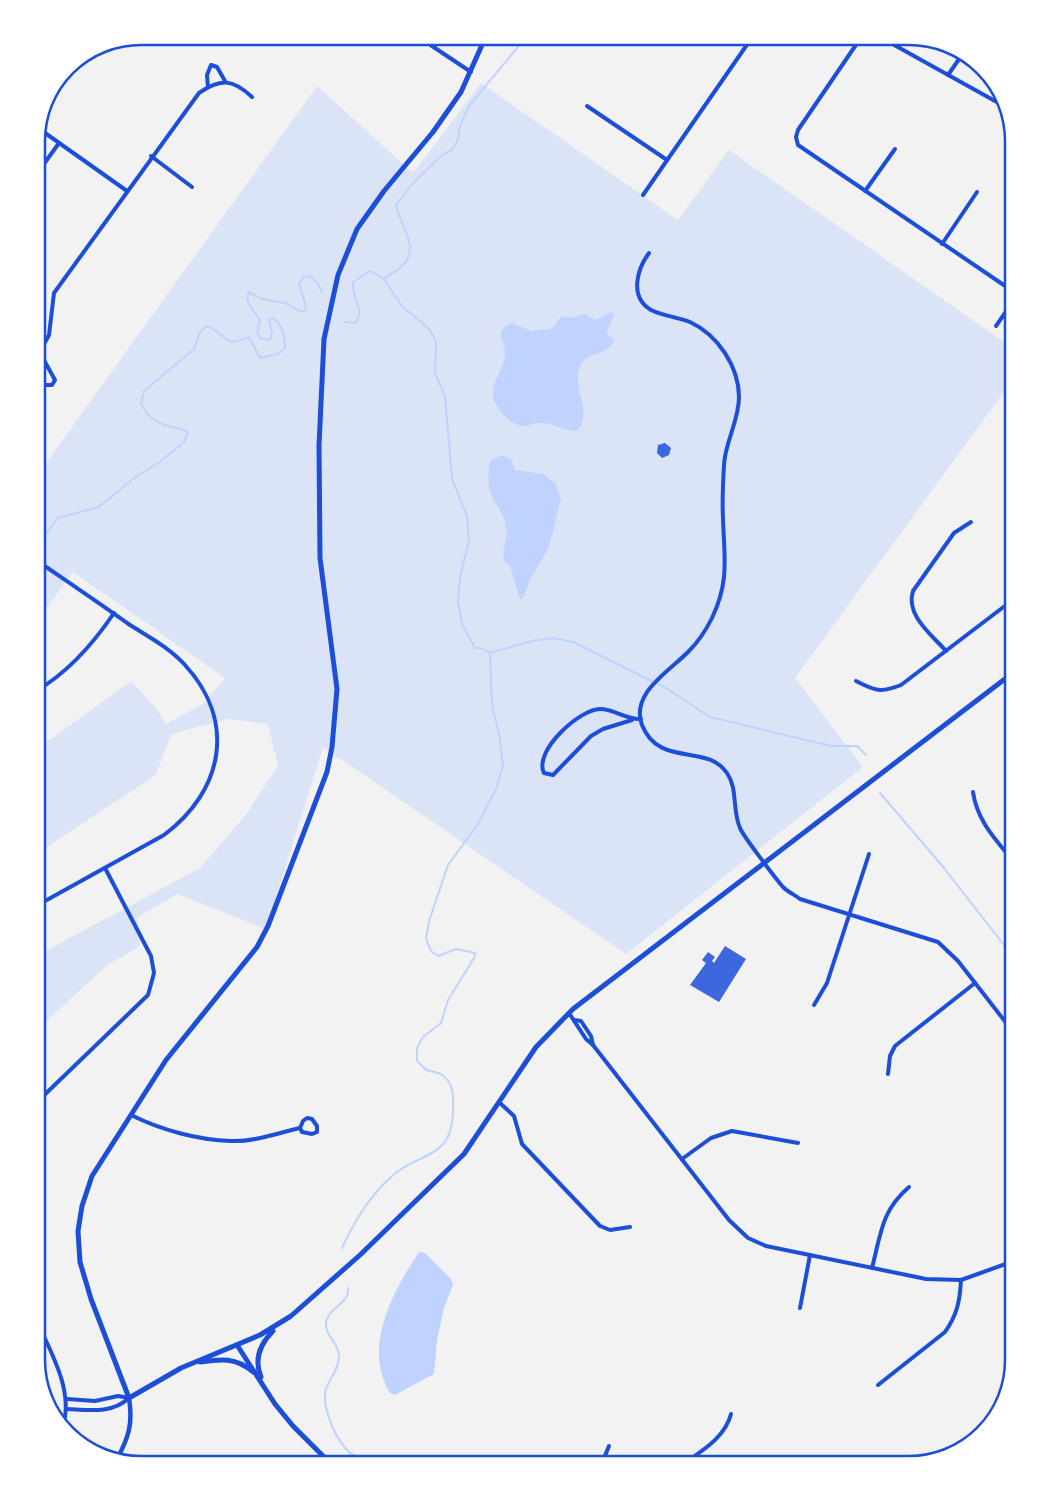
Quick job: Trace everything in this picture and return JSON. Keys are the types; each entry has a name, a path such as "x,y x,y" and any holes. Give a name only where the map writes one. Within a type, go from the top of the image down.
{"main road":[{"path":"281,1324 237,1345 190,1364 128,1398 91,1299 80,1262 78,1231 82,1206 92,1176 166,1060 257,947 268,926 327,772 332,746 337,689 320,558 318,445 324,339 338,276 357,229 450,109 471,72 482,45"},
{"path":"266,1389 259,1374 258,1359 267,1338 360,1255 464,1154 536,1047 569,1013 1005,679"},
{"path":"237,1345 293,1426 323,1456"},
{"path":"190,1364 228,1359 240,1363 258,1377"}],"street":[{"path":"430,45 471,72"},
{"path":"643,194 747,45"},
{"path":"856,45 798,130 796,137 800,148 1005,286"},
{"path":"894,45 997,102"},
{"path":"948,75 959,59"},
{"path":"208,87 206,75 211,65 217,66 225,81"},
{"path":"45,341 49,335 54,293 193,100 208,87 225,81 241,87 252,97"},
{"path":"587,106 667,160"},
{"path":"45,133 127,191"},
{"path":"45,163 60,143"},
{"path":"864,191 896,149"},
{"path":"151,156 192,187"},
{"path":"942,244 977,192"},
{"path":"649,253 638,269 636,278 645,304 651,310 692,323 712,337 730,362 739,387 738,412 724,464 723,518 726,563 719,601 700,638 658,679 641,703 641,719 646,734 655,745 673,753 711,760 726,772 732,784 740,829 784,887 800,899 938,942 948,949 1005,1021"},
{"path":"996,326 1005,313"},
{"path":"45,364 55,380 52,384 45,384"},
{"path":"946,651 915,615 911,597 913,590 954,533 971,522"},
{"path":"45,566 165,648 191,672 207,695 217,728 218,754 207,786 187,816 164,835 45,901"},
{"path":"856,681 872,689 885,691 900,685 1005,606"},
{"path":"45,686 75,662 94,642 114,614"},
{"path":"632,720 598,709 576,719 562,730 548,750 542,762 544,772 553,775 577,748 603,729 641,719"},
{"path":"973,792 975,808 980,820 1005,851"},
{"path":"814,1005 828,983 848,913 869,854"},
{"path":"45,1094 148,995 152,986 154,973 151,956 105,868"},
{"path":"888,1074 890,1056 895,1046 975,983"},
{"path":"569,1013 574,1020 581,1021 591,1036 593,1044 729,1220 748,1238 766,1246 926,1279 961,1280 1005,1264"},
{"path":"500,1102 514,1116 518,1137 525,1148 600,1226 610,1230 630,1227"},
{"path":"131,1115 154,1127 232,1142 300,1128"},
{"path":"307,1118 312,1119 317,1126 317,1132 312,1134 302,1132 300,1128 303,1121 307,1118"},
{"path":"682,1159 711,1138 732,1131 798,1143"},
{"path":"872,1268 886,1214 896,1198 909,1187"},
{"path":"800,1308 810,1254"},
{"path":"878,1386 945,1332 953,1320 959,1304 961,1280"},
{"path":"45,1339 59,1371 67,1399 65,1418"},
{"path":"67,1399 102,1401 118,1396 128,1398"},
{"path":"67,1409 103,1410 118,1407 128,1398"},
{"path":"120,1453 126,1442 132,1418 128,1398"},
{"path":"102,1401 103,1410"},
{"path":"694,1456 718,1437 728,1426 731,1414"},
{"path":"606,1456 609,1446"}],"shaded area":[{"path":"481,83 678,220 729,150 1005,343 1005,390 795,678 863,767 626,954 323,747 266,929 177,894 137,918 140,946 106,966 45,1023 45,951 200,868 245,816 278,766 268,724 228,719 171,734 156,775 45,848 45,742 131,681 156,708 166,724 204,703 225,678 73,572 45,610 45,464 317,86 413,173"}],"water":[{"path":"611,312 614,315 606,333 615,341 603,351 586,358 578,373 584,416 576,431 546,423 518,425 504,415 496,405 493,395 494,384 503,365 505,355 501,336 502,329 512,323 531,331 551,329 562,316 571,318 584,314 595,320"},
{"path":"502,455 511,459 515,470 543,474 555,483 561,499 549,547 531,578 522,600 519,597 510,566 505,563 503,553 507,532 506,523 493,500 488,482 490,461"},
{"path":"419,1252 425,1253 451,1279 453,1285 444,1308 437,1340 434,1374 395,1395 390,1393 382,1376 379,1357 380,1339 384,1320 391,1302"}],"building":[{"path":"665,443 671,448 669,455 662,458 657,453 658,445"},
{"path":"725,946 746,959 719,1002 690,985 706,963 702,960 708,952 715,957 712,961 714,963"}],"waterway":[{"path":"384,279 404,264 410,250 407,235 396,205 412,184 441,156 453,149 469,106 520,45"},
{"path":"345,322 356,323 358,318 359,313 353,282 370,271 384,279 402,306 430,330 436,342 435,373 445,396 452,479 467,516 469,541 460,577 458,602 462,624 475,648 481,648 490,653 532,641 553,638 573,642 666,688 710,717 831,746 857,746 866,755"},
{"path":"45,535 58,518 99,507 134,478 161,461 184,442 187,432 156,420 147,413 141,404 144,391 194,349 200,332 206,326 212,328 229,341 248,337 260,358 278,354 285,348 281,326 272,318 269,320 272,333 270,340 260,338 257,332 260,321 249,304 249,292 262,299 285,303 301,312 305,311 306,306 299,284 304,277 310,276 318,284 322,292"},
{"path":"342,1248 357,1219 376,1192 402,1168 440,1147 447,1139 451,1127 453,1099 450,1084 442,1075 425,1069 417,1061 417,1048 423,1037 441,1023 448,1000 474,958 475,953 456,949 438,956 431,951 426,939 429,921 448,865 478,824 496,789 503,766 499,734 492,706 490,653"},
{"path":"880,793 944,868 1005,946"},
{"path":"348,1288 346,1298 331,1313 326,1322 327,1331 337,1347 339,1356 337,1366 326,1388 325,1399 328,1416 339,1440 349,1452 356,1456"}]}
